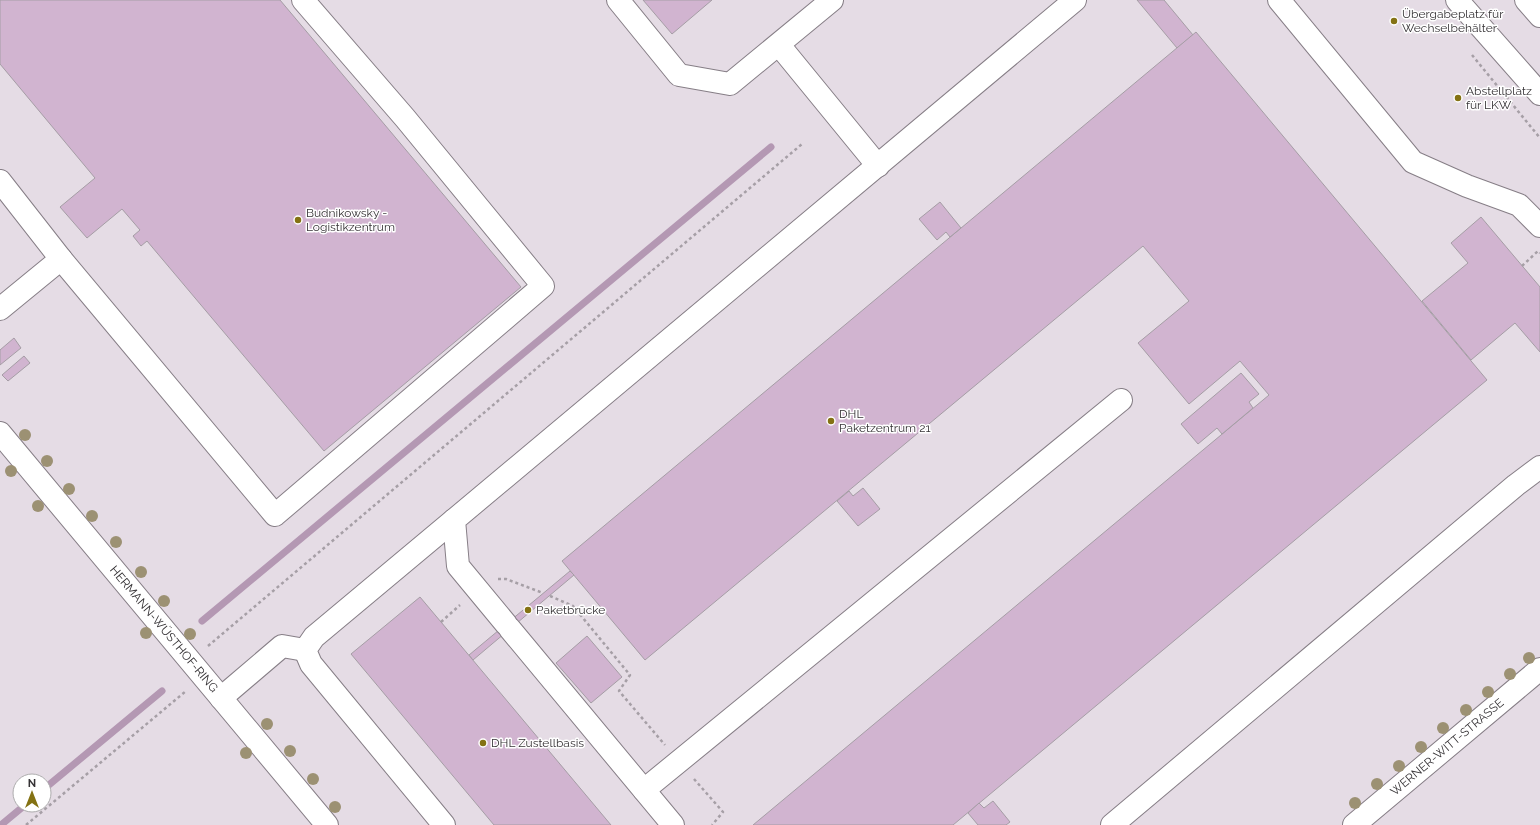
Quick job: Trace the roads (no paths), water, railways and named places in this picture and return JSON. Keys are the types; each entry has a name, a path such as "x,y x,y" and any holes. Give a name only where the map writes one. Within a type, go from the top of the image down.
{"street":[{"path":"0,181 61,259 275,515 543,286 405,118 303,0"},
{"path":"618,0 679,74 730,84 832,0"},
{"path":"305,650 314,637 1075,0"},
{"path":"1279,0 1413,162 1467,186 1519,205 1540,226"},
{"path":"1457,0 1540,94"},
{"path":"1526,0 1540,16"},
{"path":"779,45 878,166"},
{"path":"0,309 61,259"},
{"path":"644,790 1121,400"},
{"name":"HERMANN-WÜSTHOF-RING","path":"0,433 327,825"},
{"path":"1112,825 1540,467"},
{"path":"454,520 458,566 673,825"},
{"path":"221,698 282,646 305,650"},
{"path":"305,650 311,664 444,825"},
{"name":"WERNER-WITT-STRASSE","path":"1354,825 1540,669"}],"waterway":[{"path":"202,621 771,147"},
{"path":"52,782 162,691"},
{"path":"1,825 15,813"}],"place":[{"name":"Übergabeplatz für Wechselbehälter","path":"1394,21"},
{"name":"Abstellplatz für LKW","path":"1458,98"},
{"name":"Budnikowsky - Logistikzentrum","path":"298,220"},
{"name":"DHL Paketzentrum 21","path":"831,421"},
{"name":"Paketbrücke","path":"528,610"},
{"name":"DHL Zustellbasis","path":"483,743"}]}
